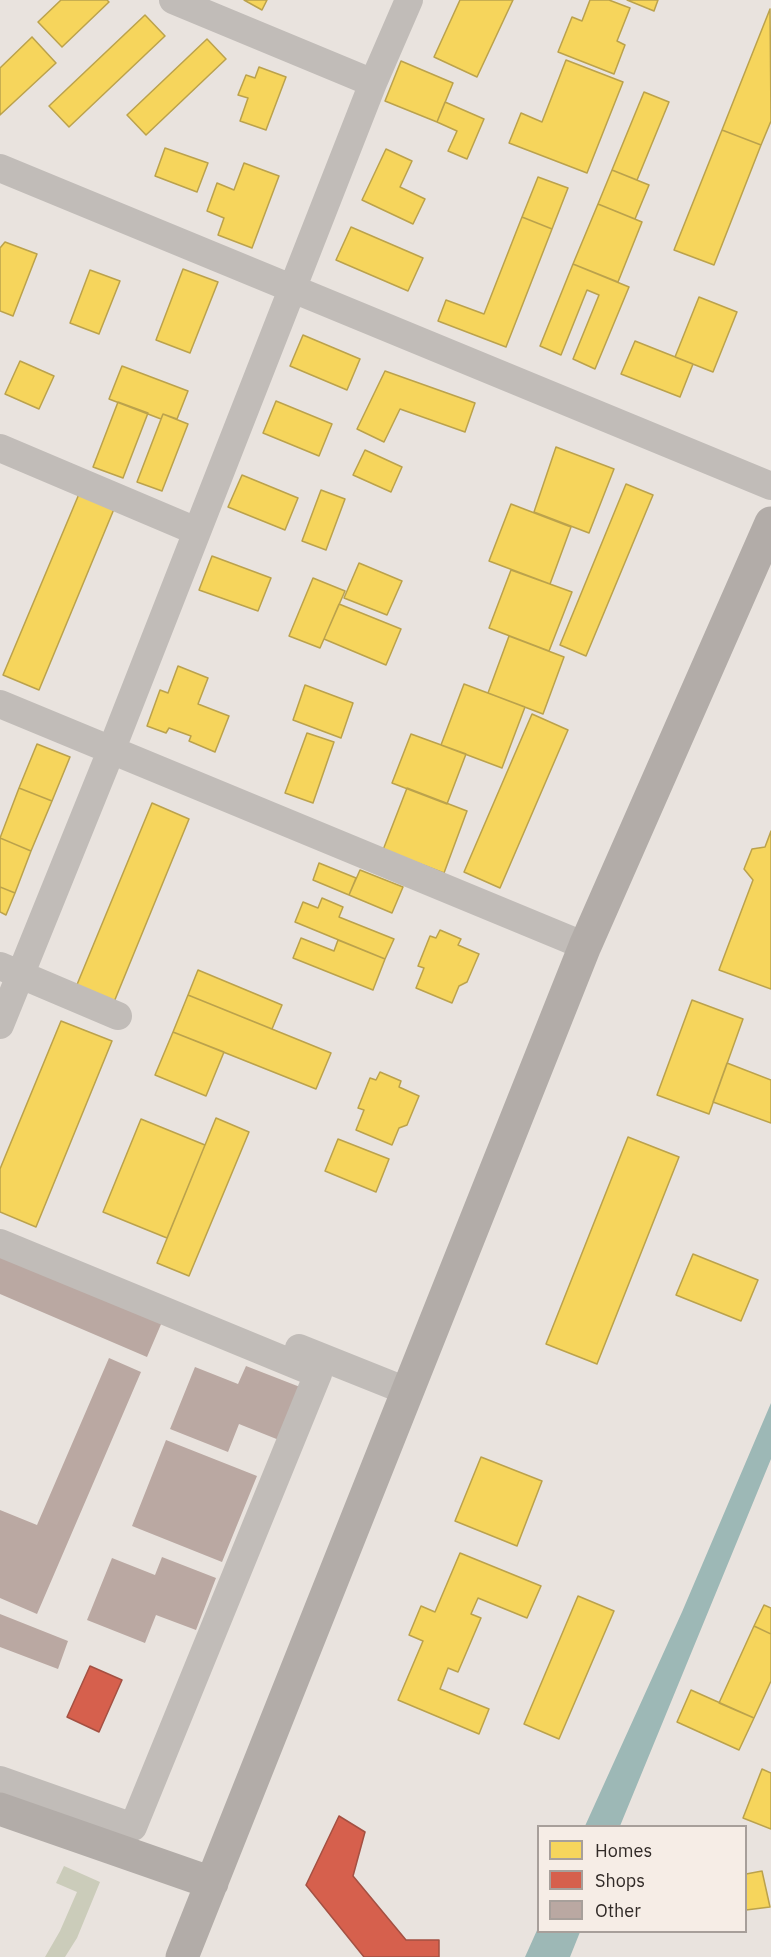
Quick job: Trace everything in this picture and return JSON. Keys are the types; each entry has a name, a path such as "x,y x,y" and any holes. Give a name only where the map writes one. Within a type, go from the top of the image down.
{"street":[{"path":"173,0 373,83"},
{"path":"0,1025 11,970 111,751 291,288 373,83 410,0"},
{"path":"0,168 771,486"},
{"path":"0,448 196,531"},
{"path":"183,1957 585,946 771,523"},
{"path":"0,704 585,946"},
{"path":"11,970 118,1016"},
{"path":"0,1243 318,1374 133,1827 0,1780"},
{"path":"72,1258 409,1392"},
{"path":"0,1809 212,1883"}],"green space":[{"path":"64,1866 100,1882 77,1938 65,1957 45,1957 60,1931 77,1892 56,1883"}],"water":[{"path":"771,1403 771,1459 620,1825 585,1825 682,1612"},
{"path":"537,1930 537,1933 580,1933 570,1957 525,1957"}],"building: Homes":[{"path":"61,0 107,0 109,2 62,47 38,22"},
{"path":"244,0 267,0 262,10"},
{"path":"460,0 513,0 477,77 434,57"},
{"path":"590,0 609,0 630,8 617,41 625,45 614,74 558,52 572,17 582,21"},
{"path":"627,0 658,0 654,11"},
{"path":"770,9 771,121 761,145 722,130"},
{"path":"145,15 165,36 69,127 49,106"},
{"path":"32,37 56,63 0,115 0,68"},
{"path":"207,39 226,59 146,135 127,115"},
{"path":"566,60 623,82 587,173 509,143 521,113 542,122"},
{"path":"401,61 453,83 437,122 385,101"},
{"path":"259,67 286,77 266,130 240,121 248,98 238,95 246,75 255,78"},
{"path":"644,92 669,102 637,180 612,170"},
{"path":"445,102 484,119 467,159 448,151 457,131 437,122"},
{"path":"722,130 761,145 714,265 674,250"},
{"path":"165,148 208,163 197,192 155,176"},
{"path":"386,149 412,161 400,187 425,199 413,224 362,200"},
{"path":"244,163 279,176 252,248 218,235 224,218 207,211 217,183 234,190"},
{"path":"612,170 649,185 635,219 598,204"},
{"path":"538,177 568,188 552,229 522,217"},
{"path":"598,204 642,222 618,282 573,264"},
{"path":"522,217 552,229 506,347 438,321 446,300 484,314"},
{"path":"351,227 423,258 408,291 336,260"},
{"path":"5,242 37,254 13,316 0,311 0,248"},
{"path":"573,264 629,287 595,369 573,359 599,295 587,290 561,355 540,346"},
{"path":"183,269 218,282 190,353 156,340"},
{"path":"90,270 120,281 99,334 70,323"},
{"path":"699,297 737,312 713,372 675,357"},
{"path":"303,335 360,359 347,390 290,366"},
{"path":"635,341 693,364 680,397 621,374"},
{"path":"20,361 54,376 39,409 5,394"},
{"path":"122,366 188,391 177,419 163,414 161,419 109,399"},
{"path":"385,371 475,403 465,432 400,409 384,442 357,429"},
{"path":"276,401 332,424 319,456 263,433"},
{"path":"118,402 148,413 123,478 93,467"},
{"path":"163,414 188,424 162,491 137,482"},
{"path":"556,447 614,469 589,533 534,512"},
{"path":"365,450 402,467 391,492 353,475"},
{"path":"242,475 298,498 285,530 228,507"},
{"path":"626,484 653,495 586,656 560,645"},
{"path":"321,490 345,499 326,550 302,541"},
{"path":"79,494 114,509 39,690 3,675"},
{"path":"511,504 571,527 550,584 489,561"},
{"path":"212,556 271,578 258,611 199,590"},
{"path":"359,563 402,581 387,615 344,598"},
{"path":"511,570 572,592 549,651 489,628"},
{"path":"313,578 345,591 320,648 289,636"},
{"path":"339,604 401,629 386,665 324,639"},
{"path":"509,636 564,657 543,714 488,693"},
{"path":"178,666 208,678 198,704 229,716 215,752 189,741 191,736 169,728 166,733 147,726 160,690 168,693"},
{"path":"464,684 525,707 502,768 441,745"},
{"path":"305,685 353,703 341,738 293,720"},
{"path":"532,714 568,730 500,888 464,872"},
{"path":"307,733 334,742 313,803 285,793"},
{"path":"411,734 466,754 447,804 392,783"},
{"path":"37,744 70,757 52,801 19,788"},
{"path":"19,788 52,801 31,851 0,838"},
{"path":"407,788 467,811 444,873 383,850"},
{"path":"152,803 189,819 114,1002 76,987"},
{"path":"771,831 771,989 719,970 753,880 744,869 752,849 765,847"},
{"path":"0,838 31,851 15,893 0,887"},
{"path":"319,863 356,878 349,895 313,880"},
{"path":"360,870 403,887 392,913 349,895"},
{"path":"0,887 15,893 6,915 0,912"},
{"path":"322,898 343,907 339,917 394,939 385,959 295,922 303,902 318,908"},
{"path":"440,930 461,939 458,945 479,954 467,982 459,986 452,1003 416,988 424,968 418,966 430,936 436,938"},
{"path":"301,938 334,951 338,940 385,959 373,990 293,958"},
{"path":"198,970 282,1005 272,1029 188,995"},
{"path":"188,995 331,1053 316,1089 173,1032"},
{"path":"692,1000 743,1019 709,1114 657,1095"},
{"path":"61,1021 112,1041 36,1227 0,1212 0,1169"},
{"path":"173,1032 224,1052 206,1096 155,1075"},
{"path":"727,1063 771,1080 771,1123 713,1102"},
{"path":"380,1072 401,1081 399,1087 419,1096 407,1125 399,1128 392,1145 356,1130 364,1110 358,1108 370,1078 376,1080"},
{"path":"216,1118 249,1132 189,1276 157,1263"},
{"path":"141,1119 205,1145 167,1238 103,1212"},
{"path":"628,1137 679,1157 597,1364 546,1344"},
{"path":"338,1139 389,1159 376,1192 325,1171"},
{"path":"693,1254 758,1280 741,1321 676,1295"},
{"path":"481,1457 542,1481 517,1546 455,1521"},
{"path":"460,1553 541,1586 527,1618 478,1598 471,1614 481,1618 458,1672 448,1668 440,1689 489,1709 479,1734 398,1700 423,1641 409,1635 421,1606 435,1612"},
{"path":"578,1596 614,1611 559,1739 524,1724"},
{"path":"764,1605 771,1608 771,1634 754,1626"},
{"path":"754,1626 771,1634 771,1681 754,1718 719,1703"},
{"path":"691,1690 754,1718 739,1750 677,1722"},
{"path":"762,1769 771,1773 771,1829 743,1818"},
{"path":"762,1871 770,1907 747,1910 747,1874"}],"building: Shops":[{"path":"90,1666 122,1680 99,1732 67,1717"},
{"path":"339,1816 365,1832 353,1876 406,1940 439,1940 439,1957 364,1957 306,1885"}],"building: Other":[{"path":"0,1253 162,1322 147,1357 0,1294"},
{"path":"109,1358 141,1372 37,1614 0,1598 0,1510 37,1525"},
{"path":"246,1366 300,1387 279,1440 239,1424 228,1452 170,1429 195,1367 238,1384"},
{"path":"166,1440 257,1476 222,1562 132,1526"},
{"path":"162,1557 216,1578 196,1630 156,1615 145,1643 87,1620 112,1558 155,1575"},
{"path":"0,1614 68,1641 58,1669 0,1647"}]}
